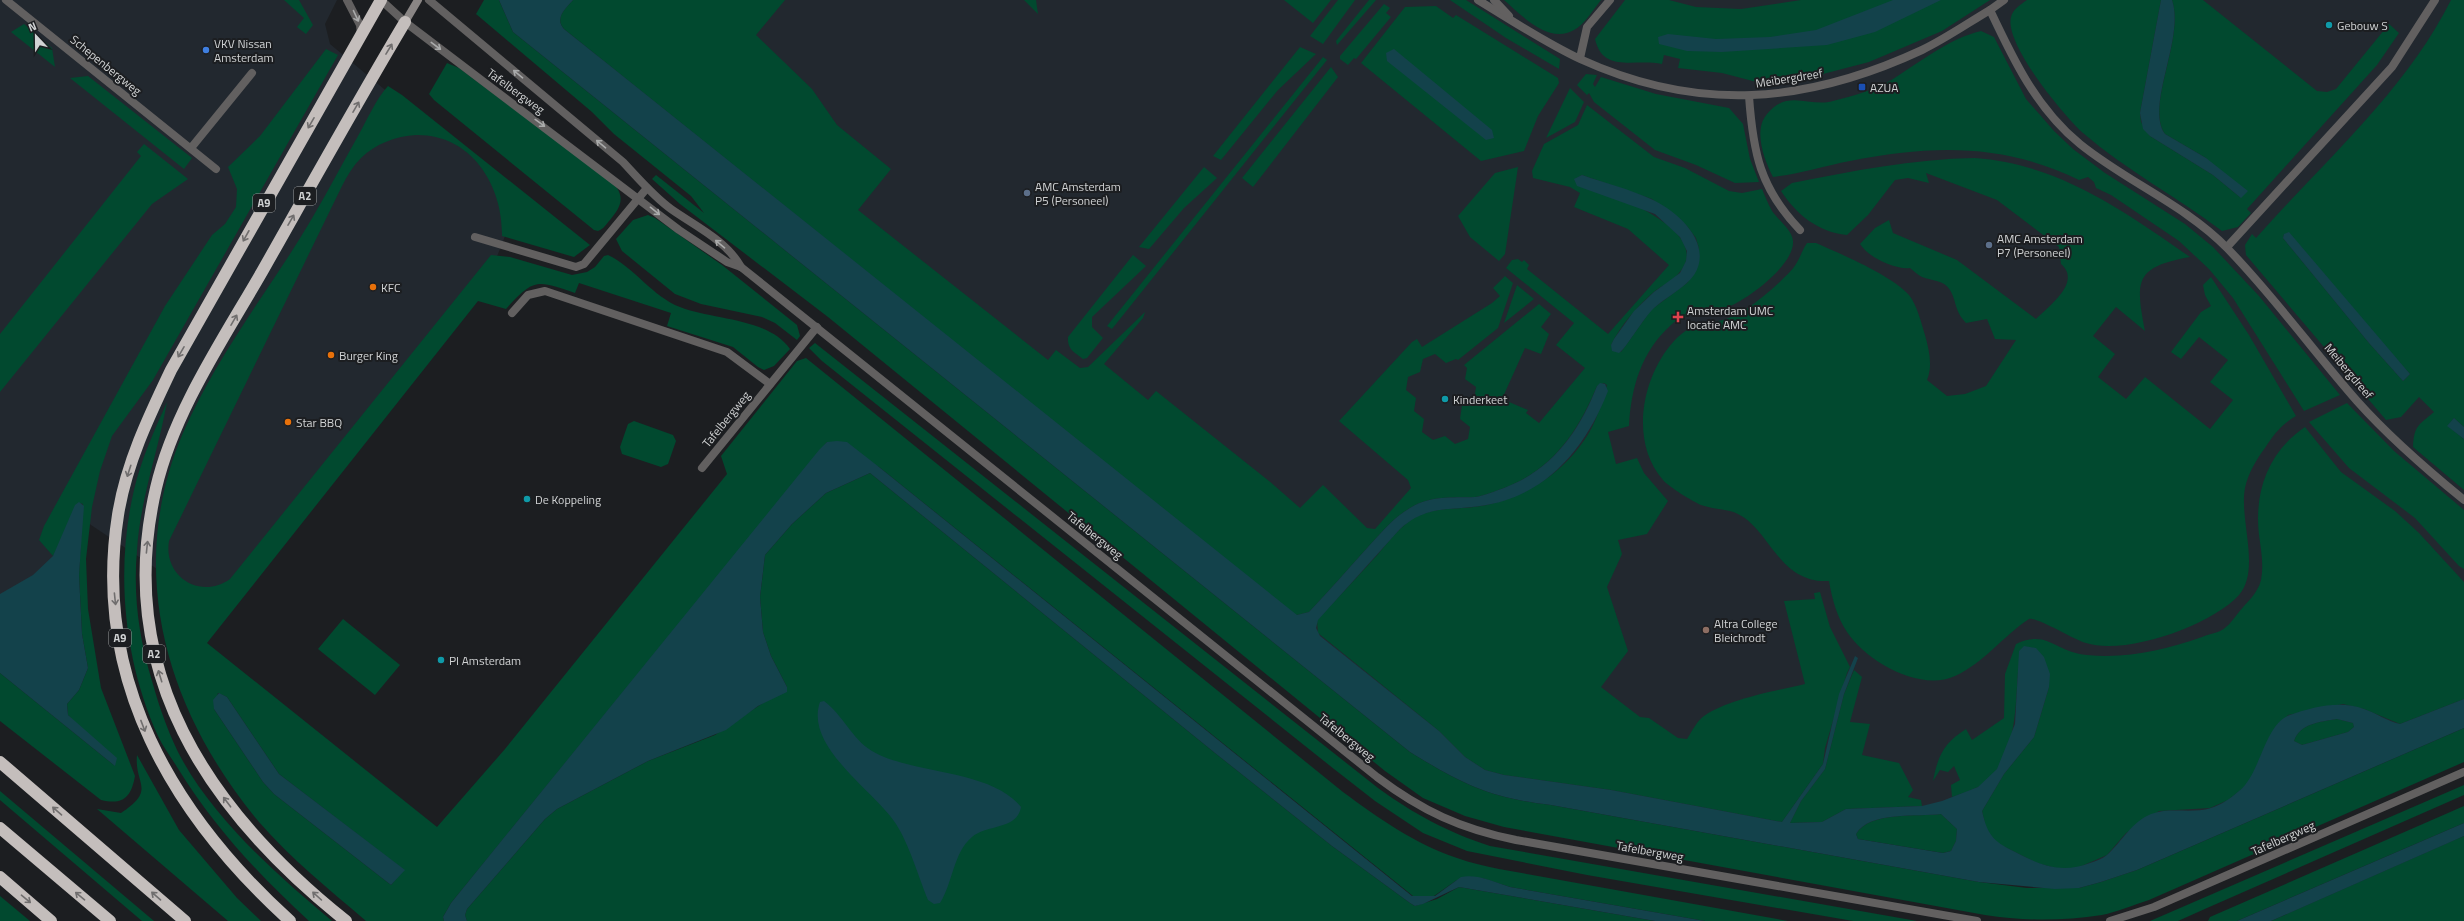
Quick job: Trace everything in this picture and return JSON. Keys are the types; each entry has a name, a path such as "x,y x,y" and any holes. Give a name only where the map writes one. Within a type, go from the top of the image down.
{"highway":[{"name":"A9","path":"290,921 270,903 202,828 178,794 157,756 134,702 124,667 114,592 114,549 118,514 127,478 142,434 171,370 381,0"},
{"name":"A2","path":"346,921 279,861 245,825 207,774 190,747 165,692 152,647 145,593 146,551 156,487 167,453 196,388 405,22"},
{"path":"0,762 185,921"},
{"path":"0,828 110,921"},
{"path":"0,877 51,921"}],"main road":[{"path":"405,22 418,0"}],"street":[{"name":"Schepenbergweg","path":"6,0 191,148 216,170"},
{"path":"346,0 360,25 361,34"},
{"name":"Tafelbergweg","path":"381,0 405,22 639,198 679,230 727,262 741,266"},
{"name":"Tafelbergweg","path":"429,0 623,162 647,188 671,208 696,224 734,255 741,266 816,327 1378,777 1427,811 1484,834 1978,921"},
{"name":"Meibergdreef","path":"1478,0 1518,25 1580,58 1658,87 1720,96 1749,96 1837,82 1876,70 1923,49 1990,10 2004,0"},
{"name":"Meibergdreef","path":"1494,0 1518,25"},
{"path":"1580,58 1587,27 1610,0"},
{"path":"2227,247 2392,67 2435,0"},
{"name":"Meibergdreef","path":"1990,10 2029,88 2060,124 2080,144 2204,226 2227,247 2290,319 2356,400 2393,440 2464,500"},
{"path":"191,148 252,74"},
{"path":"1749,96 1754,142 1767,184 1780,209 1800,230"},
{"path":"475,237 569,267 576,267 584,264 647,188"},
{"path":"512,313 528,295 545,291 728,352 770,384"},
{"name":"Tafelbergweg","path":"702,468 816,327"},
{"name":"Tafelbergweg","path":"2110,921 2162,904 2464,772"}],"shaded area":[{"path":"0,0 337,0 325,24 330,44 390,94 502,177 507,231 496,259 217,596 163,573 76,515 60,555 0,601"},
{"name":"Amsterdam UMC locatie AMC","path":"541,0 2464,0 2464,707 2096,872 1475,776 726,183"}],"green space":[{"path":"284,0 299,0 313,25 306,34 297,27 304,18"},
{"path":"484,0 499,0 513,32 1410,752 1445,773 1477,788 1493,794 1530,802 1979,882 2027,888 2079,888 2137,870 2464,728 2464,762 2149,900 2102,915 2058,919 2029,919 1985,915 1504,827 1465,816 1423,798 1385,771 828,317 680,204 652,179 656,175 704,213 691,196 614,134 592,112 476,14"},
{"path":"573,0 785,0 756,35 812,89 837,125 891,169 858,210 1048,360 1056,350 1080,368 1088,367 1145,312 1143,318 1104,364 1148,400 1156,391 1269,481 1300,508 1323,485 1367,528 1375,529 1411,488 1408,480 1339,421 1412,342 1417,339 1422,347 1492,303 1500,296 1493,288 1505,276 1513,283 1498,328 1458,360 1456,359 1446,363 1435,354 1423,359 1420,372 1408,377 1406,390 1416,398 1414,411 1424,419 1422,432 1433,440 1445,436 1455,444 1468,439 1470,427 1460,419 1462,405 1474,401 1476,387 1465,379 1467,368 1464,365 1539,304 1551,314 1541,327 1549,334 1541,354 1525,348 1502,399 1528,410 1526,413 1539,423 1585,368 1556,345 1574,323 1506,268 1512,260 1518,259 1522,262 1524,260 1529,265 1527,269 1608,334 1669,265 1628,229 1574,207 1580,193 1570,187 1533,178 1532,171 1544,144 1578,125 1587,105 1654,157 1685,168 1729,191 1742,193 1762,189 1772,211 1792,237 1793,241 1791,251 1786,261 1767,281 1734,304 1718,310 1683,317 1671,325 1652,347 1640,371 1632,398 1629,426 1608,432 1616,464 1637,458 1644,473 1668,501 1647,534 1618,540 1622,554 1607,587 1628,651 1601,687 1640,717 1649,718 1678,738 1687,739 1699,721 1714,710 1753,696 1805,684 1784,601 1815,599 1814,593 1820,592 1830,627 1850,667 1825,748 1823,764 1782,822 1611,790 1504,775 1485,770 1465,757 1439,731 1318,633 1317,620 1405,524 1416,517 1432,511 1481,506 1514,497 1544,480 1557,470 1581,445 1593,426 1607,385 1604,383 1597,386 1590,403 1572,434 1550,460 1536,471 1504,488 1482,496 1433,499 1410,508 1398,516 1388,526 1309,612 1297,615 1292,613 564,29 560,21 562,13","holes":["1582,175 1652,199 1687,226 1696,238 1699,249 1698,263 1694,274 1687,283 1651,310 1621,352 1611,345 1630,316 1642,303 1655,291 1677,276 1687,257 1683,241 1670,227 1651,214 1630,202 1575,179"]},
{"path":"1024,0 1036,0 1038,14"},
{"path":"1284,0 1331,0 1313,23"},
{"path":"1338,0 1355,0 1323,44 1310,36"},
{"path":"1369,0 1376,0 1337,45 1336,41"},
{"path":"1450,0 1466,0 1560,59 1559,69 1506,38"},
{"path":"1504,0 1601,0 1585,21 1574,30 1565,34 1555,34 1545,31 1527,20"},
{"path":"1625,0 1669,0 1696,7 1741,9 1801,0 1990,0 1942,31 1869,62 1800,80 1768,85 1722,73 1678,68 1680,59 1664,55 1662,64 1621,62 1613,61 1605,57 1599,50 1595,39"},
{"path":"2027,0 2161,0 2140,113 2141,122 2150,136 2213,175 2241,198 2206,158 2165,134 2160,122 2159,106 2174,34 2175,16 2172,0 2203,0 2317,91 2327,92 2336,89 2389,24 2399,33 2377,65 2247,209 2251,213 2238,227 2222,231 2099,146 2083,133 2063,112 2037,79 2017,44 2011,29 2011,17 2013,12"},
{"path":"2451,0 2464,0 2464,427 2454,418 2448,426 2464,439 2464,490 2413,447 2418,426 2434,412 2419,397 2401,417 2386,420 2246,255 2245,245 2252,234 2256,238 2387,96 2411,65 2432,34","holes":["2284,234 2410,374 2403,381 2369,343 2283,238"]},
{"path":"1384,4 1390,8 1386,13 1391,17 1356,59 1354,58 1348,65 1340,59 1340,56"},
{"path":"1436,6 1453,18 1456,15 1558,78 1559,83 1538,116 1524,151 1481,161 1361,63 1405,7"},
{"path":"24,24 52,48 55,67 11,32"},
{"path":"1981,31 1994,37 2026,99 2054,131 2073,149 2105,173 2185,224 2213,247 2259,296 2340,395 2304,411 2233,298 2209,269 2179,241 2111,195 2096,188 2094,182 2088,177 2079,180 2051,168 2023,159 1967,151 1938,150 1880,156 1773,177 1763,154 1760,136 1763,121 1767,114 1775,106 1791,100 1824,103 1871,89 1893,79 1958,39"},
{"path":"1300,47 1316,54 1278,90 1221,160 1213,156"},
{"path":"326,49 338,55 153,380 112,436 100,471 92,507 86,559 88,609 101,688 135,776 131,790 125,798 115,801 101,800 0,721 0,673 115,766 68,715 67,704 79,690 88,668 82,634 79,575 83,504 80,503 53,556 39,540 44,526 165,306 212,235 225,224 236,207 237,189 228,167 260,136"},
{"path":"1323,57 1327,60 1112,329 1107,326"},
{"path":"447,63 459,68 614,184 618,189 621,198 619,207 603,228 598,231 594,230 434,100 429,94"},
{"path":"1331,67 1338,77 1253,187 1242,178"},
{"path":"1586,74 1597,75 1593,84 1595,87 1601,77 1656,94 1729,108 1743,124 1750,159 1759,182 1735,183 1696,165 1655,150 1594,102 1589,93 1587,95 1577,85"},
{"path":"88,76 192,158 184,169 70,78"},
{"path":"388,86 402,95 590,245 574,257 502,236 501,217 497,199 490,181 480,166 468,153 453,143 436,137 416,135 394,139 379,145 367,153 358,161 342,186 169,541 169,554 172,565 178,574 186,581 196,586 207,587 219,585 230,579 491,255 510,257 572,275 587,272 595,267 604,256 608,255 627,267 652,290 670,302 693,311 740,321 769,331 781,339 790,349 774,366 764,370 733,347 667,326 671,313 579,283 575,293 544,284 537,284 523,292 506,309 478,301 207,643 437,827 505,749 727,474 721,456 797,361 806,358 1343,792 1397,830 1441,852 1488,867 1788,921 1705,921 1510,887 1482,878 1457,880 1434,896 1413,896 879,467 827,442 451,903 443,917 444,921 366,921 297,861 271,836 227,779 200,734 179,687 164,638 157,588 157,537 166,485 183,433 194,409 233,341 308,225 372,110","holes":["218,693 227,697 279,774 404,870 391,885 274,794 263,782 214,709"]},
{"path":"1570,88 1584,102 1575,122 1546,138"},
{"path":"144,144 188,179 152,204 0,392 0,334 141,156 137,152"},
{"path":"1975,158 2006,162 2063,180 2089,192 2115,207 2190,257 2158,266 2149,271 2143,279 2140,288 2140,299 2145,331 2116,307 2093,336 2115,354 2098,377 2126,399 2145,377 2210,429 2233,400 2210,382 2228,360 2199,337 2181,359 2171,352 2201,312 2211,306 2205,295 2203,285 2211,277 2249,335 2296,416 2282,426 2275,434 2258,457 2248,478 2244,500 2249,558 2248,572 2245,584 2239,595 2226,606 2189,627 2145,641 2123,645 2103,646 2086,643 2040,621 2029,619 1965,671 1941,680 1926,680 1911,677 1895,671 1867,654 1856,643 1840,620 1833,601 1829,581 1811,579 1796,573 1784,563 1764,538 1743,517 1730,511 1701,505 1681,494 1666,483 1652,464 1646,447 1643,428 1644,409 1647,390 1654,372 1663,355 1674,341 1689,329 1734,316 1757,301 1783,279 1794,267 1807,243 1816,243 1865,266 1901,287 1909,295 1918,314 1928,346 1930,369 1927,380 1947,396 1965,394 1986,386 2016,340 1995,339 1987,319 1966,323 1959,314 1950,290 1944,284 1922,277 1910,268 1897,267 1882,262 1869,254 1860,244 1875,228 1889,220 1893,233 1957,260 2036,319 2055,301 2066,286 2068,278 2066,271 2061,264 2059,247 1997,200 1926,173 1929,183 1908,178 1895,180 1868,215 1847,235 1827,230 1809,221 1794,208 1781,191 1792,183 1860,170 1905,163"},
{"path":"1204,167 1217,178 1184,208 1149,249 1139,247"},
{"path":"1518,167 1505,254 1499,261 1470,237 1458,216 1495,173"},
{"path":"648,215 655,218 722,265 797,325 800,336 797,340 775,323 762,317 701,304 675,294 622,251 616,239 633,220"},
{"path":"1133,255 1146,266 1092,317 1092,327 1103,338 1087,358 1083,359 1070,347 1068,337"},
{"path":"1517,285 1534,299 1504,323"},
{"path":"815,343 1378,788 1431,822 1459,835 1490,846 1917,921 1853,921 1587,875 1467,851 1423,833 1375,801 1334,769 822,361 809,348"},
{"path":"167,402 145,494 139,531 136,567 140,633 147,665 157,699 178,752 192,776 209,800 247,844 289,884 332,921 309,921 272,886 221,830 191,789 165,748 158,736 146,707 130,647 124,584 125,552 128,521 140,468"},
{"path":"2347,403 2394,451 2464,510 2464,569 2459,566 2415,518 2349,468 2309,422"},
{"path":"634,421 673,435 676,441 668,464 661,467 622,454 620,447 628,424"},
{"path":"2305,427 2341,472 2395,511 2419,533 2464,582 2464,699 2400,724 2364,709 2343,704 2288,715 2261,756 2257,769 2247,785 2228,800 2210,808 2159,811 2126,833 2107,855 2077,868 2059,869 2037,863 1995,842 1986,828 1982,811 2004,774 2034,737 2049,687 2018,672 2012,735 2000,764 1991,777 1978,787 1952,797 1951,785 1960,780 1954,766 1948,772 1940,770 1933,781 1937,764 1943,750 1952,739 1966,729 1972,740 2004,718 2005,674 2016,644 2027,640 2036,639 2044,640 2076,653 2117,656 2146,652 2188,642 2218,632 2225,628 2252,597 2260,585 2262,563 2258,519 2259,504 2266,474 2282,448 2292,437"},
{"path":"870,473 1332,846 1415,906 1437,899 1459,887 1655,921 467,921 465,915 467,909 545,819 557,809 648,761 715,735 787,687 771,656 763,632 760,597 765,555 792,524 826,493"},
{"path":"343,619 400,665 375,695 318,649"},
{"path":"1854,670 1862,677 1850,722 1870,724 1862,755 1899,763 1913,790 1908,797 1921,800 1922,806 1846,809 1822,822 1790,823 1801,801 1825,769 1844,694"},
{"path":"2337,719 2353,723 2354,727 2348,732 2302,745 2294,741 2301,730 2311,724"},
{"path":"137,755 179,830 237,898 261,921 228,921 97,809 121,813 132,805 138,798 141,792 141,786 138,773"},
{"path":"2464,785 2464,795 2178,921 2150,921"},
{"path":"0,791 154,921 142,921 0,800"},
{"path":"2464,806 2464,823 2237,921 2208,921 2210,917"},
{"path":"1941,814 1957,829 1956,841 1951,851 1943,853 1858,839 1856,834 1863,827 1883,818"},
{"path":"2464,836 2464,921 2271,921 2452,841"},
{"path":"0,896 30,921 0,921"}],"water":[{"path":"499,0 573,0 562,13 560,21 564,29 1297,615 1309,612 1388,526 1398,516 1410,508 1433,499 1482,496 1504,488 1536,471 1562,448 1582,419 1597,386 1600,383 1605,384 1608,391 1588,432 1560,467 1543,481 1524,493 1503,501 1480,506 1428,512 1410,521 1400,529 1318,620 1316,628 1320,636 1439,731 1465,757 1485,770 1504,775 1611,790 1782,822 1823,764 1839,694 1855,656 1858,658 1844,694 1825,769 1801,801 1790,823 1822,822 1846,809 1922,806 1942,801 1978,787 1997,769 2015,724 2019,651 2024,646 2036,648 2044,657 2050,674 2049,687 2034,737 2004,774 1982,811 1990,833 2004,846 2028,859 2046,865 2071,868 2099,860 2105,856 2132,827 2151,814 2166,811 2204,810 2215,807 2229,799 2239,791 2253,773 2274,728 2281,720 2290,715 2317,707 2346,705 2364,709 2400,724 2464,699 2464,728 2137,870 2079,888 2055,889 1979,882 1530,802 1493,794 1445,773 1410,752 513,32","holes":["2337,719 2353,723 2354,727 2348,732 2302,745 2294,741 2301,730 2311,724","1941,814 1957,829 1956,841 1951,851 1943,853 1858,839 1856,834 1862,827 1883,818"]},
{"path":"1893,0 1941,0 1875,32 1827,45 1722,52 1687,51 1659,44 1658,37 1668,34 1716,39 1770,37 1816,30"},
{"path":"2161,0 2172,0 2175,16 2174,33 2159,106 2160,122 2165,134 2206,158 2248,191 2241,198 2213,175 2150,136 2143,129 2140,113"},
{"path":"1394,49 1492,130 1494,138 1486,140 1387,61 1386,53"},
{"path":"1582,175 1634,192 1661,204 1682,220 1696,240 1700,252 1699,263 1690,280 1650,312 1626,346 1619,353 1612,351 1611,345 1614,339 1634,311 1654,292 1680,273 1686,261 1687,251 1680,237 1655,214 1577,186 1574,179"},
{"path":"2289,232 2410,374 2403,381 2369,343 2283,238 2284,234"},
{"path":"2454,418 2464,427 2464,439 2447,426"},
{"path":"827,442 847,442 879,467 1412,896 1435,896 1461,877 1467,876 1486,879 1510,887 1705,921 1655,921 1459,887 1423,904 1415,906 1332,846 870,473 826,493 792,524 765,555 760,597 763,632 771,656 787,687 787,692 758,706 726,730 648,761 557,809 545,819 467,909 465,915 467,921 444,921 443,917 451,903 819,450"},
{"path":"79,502 84,506 79,575 82,634 88,668 79,690 67,704 68,715 117,758 115,766 0,673 0,594 33,575 53,556 75,505"},
{"path":"219,693 227,697 279,774 405,870 391,885 274,794 263,782 214,709 213,700"},
{"path":"824,701 837,713 853,734 872,751 907,764 950,773 990,785 1008,795 1021,807 1014,820 1001,826 978,833 966,844 957,860 940,903 934,904 928,900 901,832 896,824 886,811 844,768 831,752 822,735 818,719 820,702"},
{"path":"2464,823 2464,836 2271,921 2237,921"}],"place":[{"name":"Gebouw S","path":"2329,25"},
{"name":"VKV Nissan Amsterdam","path":"206,50"},
{"name":"AZUA","path":"1862,87"},
{"name":"AMC Amsterdam P5 (Personeel)","path":"1027,193"},
{"name":"AMC Amsterdam P7 (Personeel)","path":"1989,245"},
{"name":"KFC","path":"373,287"},
{"name":"Amsterdam UMC locatie AMC","path":"1678,317"},
{"name":"Burger King","path":"331,355"},
{"name":"Kinderkeet","path":"1445,399"},
{"name":"Star BBQ","path":"288,422"},
{"name":"De Koppeling","path":"527,499"},
{"name":"Altra College Bleichrodt","path":"1706,630"},
{"name":"PI Amsterdam","path":"441,660"}]}
